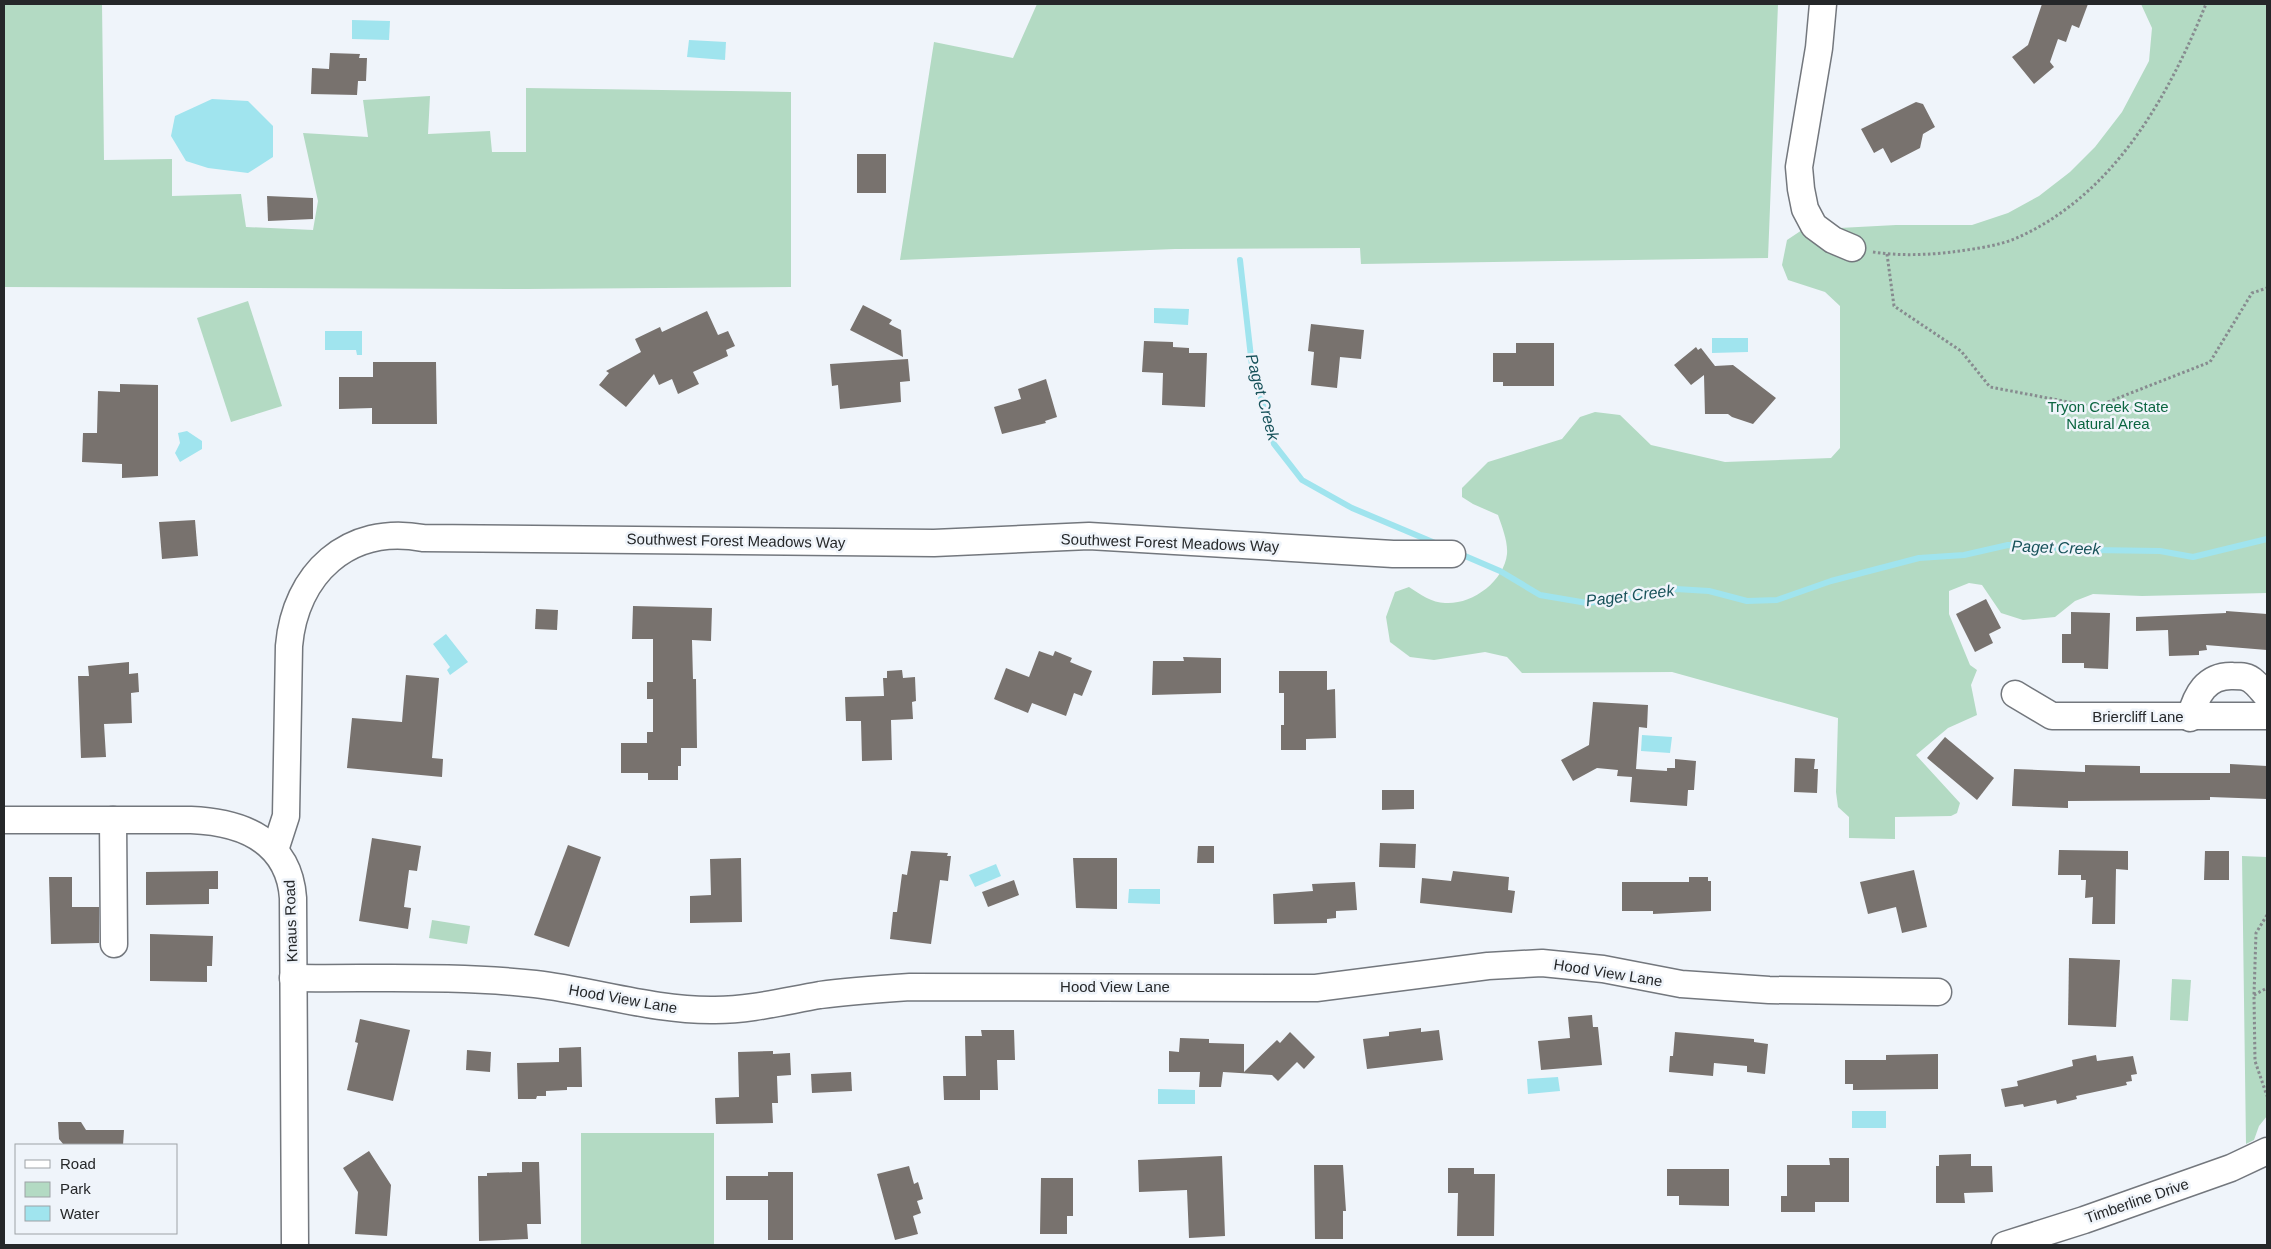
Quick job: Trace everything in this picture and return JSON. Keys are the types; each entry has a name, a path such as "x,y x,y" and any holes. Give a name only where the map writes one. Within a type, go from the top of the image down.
{"street":[{"path":"1823,4 1819,48 1799,167 1801,189 1805,209 1814,226 1833,240 1852,248"},
{"name":"Southwest Forest Meadows Way","path":"275,850 286,816 289,646 290,627 296,605 306,586 319,570 335,556 353,545 373,538 396,535 423,538 934,543 1088,536 1393,554 1452,554"},
{"path":"2190,718 2195,698 2208,682 2226,676 2244,676 2254,681 2267,696"},
{"name":"Briercliff Lane","path":"2015,694 2052,716 2190,718 2233,714 2267,716"},
{"name":"Knaus Road","path":"4,820 221,822 246,830 275,850 284,860 291,881 295,1245"},
{"path":"113,820 114,944"},
{"name":"Hood View Lane","path":"293,978 472,980 533,984 661,1007 716,1010 758,1007 852,991 910,987 1316,988 1488,966 1533,963 1603,969 1691,985 1769,990 1938,992"},
{"name":"Timberline Drive","path":"2005,1245 2263,1161"}],"path":[{"path":"1852,248 1886,254 1940,253 1966,250 2017,237 2041,225 2083,196 2112,169 2156,106 2186,51 2206,4"},
{"path":"1886,254 1894,306 1961,351 1990,386 2095,407 2210,362 2252,293 2267,288"},
{"path":"2267,915 2256,933 2254,995 2255,1061 2267,1096"},
{"path":"2254,995 2267,988"}],"green space":[{"path":"4,4 102,4 104,160 172,159 172,196 241,194 246,227 313,230 318,201 303,133 368,137 363,100 430,96 428,134 490,131 492,152 526,152 526,88 791,92 791,287 527,289 4,287"},
{"path":"1037,4 1778,4 1768,258 1361,264 1360,248 1175,249 900,260 934,42 1013,58"},
{"name":"Tryon Creek State Natural Area","path":"2141,4 2267,4 2267,593 2142,596 2093,594 2075,601 2055,617 2023,620 2001,613 1982,585 1969,583 1949,591 1949,614 1970,665 1977,670 1971,685 1977,715 1948,728 1916,755 1960,803 1957,813 1951,816 1895,817 1895,839 1849,838 1849,817 1838,807 1836,792 1838,718 1672,672 1522,673 1507,657 1485,652 1434,660 1410,657 1390,642 1386,617 1395,592 1409,587 1426,598 1440,603 1455,603 1475,596 1485,590 1500,574 1505,564 1507,544 1498,515 1462,497 1462,488 1488,462 1562,439 1580,417 1595,412 1620,415 1651,445 1725,462 1831,458 1840,448 1840,306 1825,292 1788,280 1782,265 1787,240 1802,230 1896,225 1972,225 2008,213 2039,196 2070,172 2095,147 2122,112 2149,61 2152,28"},
{"path":"248,301 282,406 231,422 197,318"},
{"path":"2242,856 2267,857 2267,1116 2259,1126 2254,1140 2246,1144"},
{"path":"432,920 470,926 467,944 429,938"},
{"path":"2172,979 2191,980 2188,1021 2170,1020"},
{"path":"581,1133 714,1133 714,1245 581,1245"}],"water":[{"path":"352,20 390,21 389,40 352,39"},
{"path":"689,40 726,42 725,60 687,57"},
{"path":"212,99 248,101 273,126 273,157 248,173 208,168 186,161 171,136 175,116"},
{"path":"1154,308 1189,309 1188,325 1154,323"},
{"path":"325,331 362,331 362,355 357,355 356,350 325,350"},
{"path":"1712,338 1748,338 1748,352 1712,353"},
{"path":"187,431 202,441 202,449 180,462 175,453 180,443 178,433"},
{"path":"446,634 468,662 450,675 447,670 450,667 433,644"},
{"path":"1642,735 1672,737 1670,753 1641,751"},
{"path":"996,864 1001,876 975,887 969,875"},
{"path":"1129,889 1160,889 1160,904 1128,903"},
{"path":"1558,1077 1560,1091 1528,1094 1527,1079"},
{"path":"1158,1089 1195,1090 1195,1104 1158,1104"},
{"path":"1852,1111 1886,1111 1886,1128 1852,1128"}],"building":[{"path":"2042,4 2088,4 2079,28 2072,25 2066,42 2058,39 2050,62 2054,67 2034,84 2012,57 2028,45"},
{"path":"330,53 360,54 359,58 367,58 366,81 358,81 357,95 311,94 312,68 329,69"},
{"path":"1916,102 1923,104 1935,127 1923,134 1920,148 1891,163 1883,148 1874,153 1861,129"},
{"path":"857,154 886,154 886,193 857,193"},
{"path":"267,196 313,198 313,219 268,221"},
{"path":"863,305 892,320 889,324 901,330 903,357 850,330"},
{"path":"707,311 718,335 728,331 735,346 726,350 728,356 693,372 699,384 678,394 672,379 659,385 654,374 626,407 599,385 609,373 606,371 641,352 635,339 660,327 662,332"},
{"path":"1311,324 1364,330 1361,359 1340,357 1337,388 1311,385 1314,352 1308,351"},
{"path":"1144,341 1173,342 1173,347 1189,348 1189,353 1207,353 1205,407 1162,405 1163,373 1142,372"},
{"path":"1516,343 1554,343 1554,386 1503,386 1503,382 1493,382 1493,353 1516,353"},
{"path":"1696,347 1698,350 1701,348 1715,366 1733,365 1776,398 1753,424 1728,414 1705,414 1704,375 1691,385 1674,365"},
{"path":"908,359 910,381 900,382 901,402 840,409 838,385 832,386 830,364"},
{"path":"373,362 436,362 437,424 372,424 372,408 339,409 339,377 373,377"},
{"path":"1046,379 1057,417 1045,421 1046,423 1002,434 994,407 1021,399 1018,389"},
{"path":"120,384 158,385 158,476 122,478 122,464 82,462 83,433 97,433 98,391 120,392"},
{"path":"195,520 198,556 162,559 159,522"},
{"path":"1986,599 2001,628 1989,634 1993,643 1975,652 1956,614"},
{"path":"633,606 712,608 711,641 692,640 693,679 696,679 697,748 681,748 681,766 678,766 678,780 648,780 648,773 621,773 621,743 647,743 647,732 653,732 653,699 647,699 647,682 653,682 653,639 632,639"},
{"path":"536,609 558,610 557,630 535,629"},
{"path":"2226,611 2267,614 2267,650 2206,645 2207,650 2199,651 2199,655 2169,656 2168,630 2136,631 2136,617 2226,613"},
{"path":"2071,612 2110,613 2108,669 2084,668 2084,663 2062,663 2062,634 2071,634"},
{"path":"1039,651 1053,656 1055,651 1072,658 1070,662 1092,671 1082,696 1074,693 1066,716 1032,703 1028,713 994,699 1006,668 1029,677"},
{"path":"1183,657 1221,658 1221,693 1152,695 1153,661 1184,661"},
{"path":"129,662 129,674 138,673 139,692 131,693 132,723 104,724 106,757 81,758 78,676 89,676 88,666"},
{"path":"902,670 903,678 915,677 916,701 912,702 913,719 891,720 892,760 862,761 861,721 846,721 845,697 884,696 883,678 887,678 887,671"},
{"path":"1279,671 1327,671 1327,690 1335,689 1336,738 1306,739 1306,750 1281,750 1281,725 1284,725 1284,693 1279,693"},
{"path":"406,675 439,678 432,758 443,759 442,777 347,768 352,718 402,722"},
{"path":"1593,702 1648,705 1647,728 1639,727 1636,769 1667,771 1667,768 1675,768 1675,759 1696,761 1694,790 1688,790 1687,806 1630,802 1632,777 1617,776 1618,770 1597,768 1573,781 1561,760 1589,745"},
{"path":"1945,737 1994,778 1977,800 1927,758"},
{"path":"1795,758 1815,759 1814,769 1818,769 1817,793 1794,792"},
{"path":"2230,764 2267,766 2267,799 2210,797 2210,800 2068,801 2068,808 2012,806 2014,769 2085,772 2085,765 2140,766 2140,773 2230,773"},
{"path":"1382,790 1414,790 1414,809 1382,810"},
{"path":"372,838 421,846 417,871 409,870 404,907 411,908 408,929 359,921"},
{"path":"1380,843 1416,844 1415,868 1379,867"},
{"path":"568,845 601,857 569,947 534,935"},
{"path":"1198,846 1214,846 1214,863 1197,863"},
{"path":"2059,850 2128,851 2128,870 2116,869 2115,924 2092,924 2093,897 2085,898 2086,880 2081,880 2081,875 2058,875"},
{"path":"911,851 948,853 947,856 951,856 948,881 940,880 931,944 890,939 893,912 897,912 902,874 907,875"},
{"path":"2205,851 2229,851 2229,880 2204,880"},
{"path":"741,858 742,922 690,923 690,896 711,895 710,859"},
{"path":"1073,858 1117,858 1117,909 1076,908"},
{"path":"1914,870 1927,927 1902,933 1896,907 1868,914 1860,882"},
{"path":"218,871 218,889 209,889 209,904 146,905 146,872"},
{"path":"1453,871 1509,877 1508,890 1515,891 1512,913 1420,903 1422,878 1451,881"},
{"path":"49,877 72,877 72,907 99,907 99,943 51,944"},
{"path":"1689,877 1708,877 1708,881 1711,881 1711,911 1653,914 1653,911 1622,911 1622,882 1689,882"},
{"path":"1014,880 1019,895 988,907 982,892"},
{"path":"1355,882 1357,910 1336,911 1336,918 1327,919 1327,923 1274,924 1273,894 1313,891 1312,884"},
{"path":"150,934 213,936 212,966 207,966 207,982 150,981"},
{"path":"2069,958 2120,960 2116,1027 2068,1025"},
{"path":"1592,1015 1593,1027 1598,1027 1602,1065 1541,1070 1538,1041 1570,1038 1568,1017"},
{"path":"360,1019 410,1030 393,1101 347,1090 358,1043 355,1042"},
{"path":"1421,1028 1421,1032 1439,1030 1443,1060 1367,1069 1363,1039 1389,1036 1389,1032"},
{"path":"981,1030 1014,1030 1015,1060 997,1060 998,1090 980,1090 980,1100 944,1100 943,1076 966,1076 965,1036 982,1036"},
{"path":"1290,1032 1315,1057 1304,1069 1297,1062 1278,1081 1272,1075 1223,1072 1221,1087 1199,1087 1200,1072 1169,1072 1169,1051 1179,1052 1180,1038 1209,1039 1209,1043 1244,1044 1244,1072 1277,1040 1280,1043"},
{"path":"1675,1032 1754,1039 1754,1042 1768,1044 1765,1074 1747,1072 1747,1066 1714,1063 1713,1076 1669,1072 1670,1056 1673,1056"},
{"path":"581,1047 582,1087 567,1087 567,1090 546,1091 546,1096 537,1096 536,1099 518,1099 517,1063 559,1062 559,1048"},
{"path":"467,1050 491,1052 490,1072 466,1070"},
{"path":"773,1051 773,1054 790,1053 791,1075 777,1076 778,1103 772,1103 773,1123 716,1124 715,1098 739,1097 738,1052"},
{"path":"1938,1054 1938,1089 1853,1090 1853,1084 1845,1084 1845,1060 1886,1060 1886,1055"},
{"path":"2096,1055 2097,1061 2133,1056 2137,1074 2131,1075 2132,1081 2126,1082 2127,1085 2076,1096 2077,1099 2057,1104 2056,1100 2024,1107 2023,1104 2005,1107 2001,1089 2018,1086 2017,1081 2073,1066 2072,1060"},
{"path":"851,1072 852,1091 812,1093 811,1074"},
{"path":"58,1122 81,1122 86,1130 124,1130 123,1144 63,1144 59,1139"},
{"path":"369,1151 391,1185 387,1236 355,1234 358,1192 343,1168"},
{"path":"1971,1154 1971,1166 1992,1166 1993,1192 1964,1193 1965,1203 1936,1203 1936,1166 1939,1166 1939,1155"},
{"path":"1222,1156 1225,1236 1189,1238 1187,1190 1139,1192 1138,1160"},
{"path":"1829,1158 1849,1158 1849,1202 1815,1202 1815,1212 1781,1212 1781,1196 1787,1196 1787,1165 1830,1165"},
{"path":"522,1162 539,1162 541,1224 527,1224 528,1239 479,1241 478,1176 487,1176 487,1173 522,1172"},
{"path":"1314,1165 1343,1165 1346,1211 1343,1211 1343,1239 1315,1239"},
{"path":"909,1166 914,1184 918,1182 923,1199 917,1201 921,1213 913,1216 918,1234 895,1240 877,1174"},
{"path":"1448,1168 1474,1168 1474,1174 1495,1174 1494,1236 1457,1236 1458,1193 1448,1193"},
{"path":"1667,1169 1729,1169 1729,1206 1679,1205 1679,1196 1667,1196"},
{"path":"768,1172 793,1172 793,1240 768,1240 768,1200 726,1200 726,1176 768,1176"},
{"path":"1041,1178 1073,1178 1073,1216 1067,1216 1067,1234 1040,1234"}],"waterway":[{"name":"Paget Creek","path":"1240,260 1252,366 1274,444 1302,480 1352,508 1435,543"},
{"name":"Paget Creek","path":"1458,553 1500,571 1540,595 1587,603 1645,596 1676,589 1709,591 1747,601 1777,600 1831,581 1919,558 1964,555 2008,545 2092,550 2160,551 2193,557 2267,539"}]}
